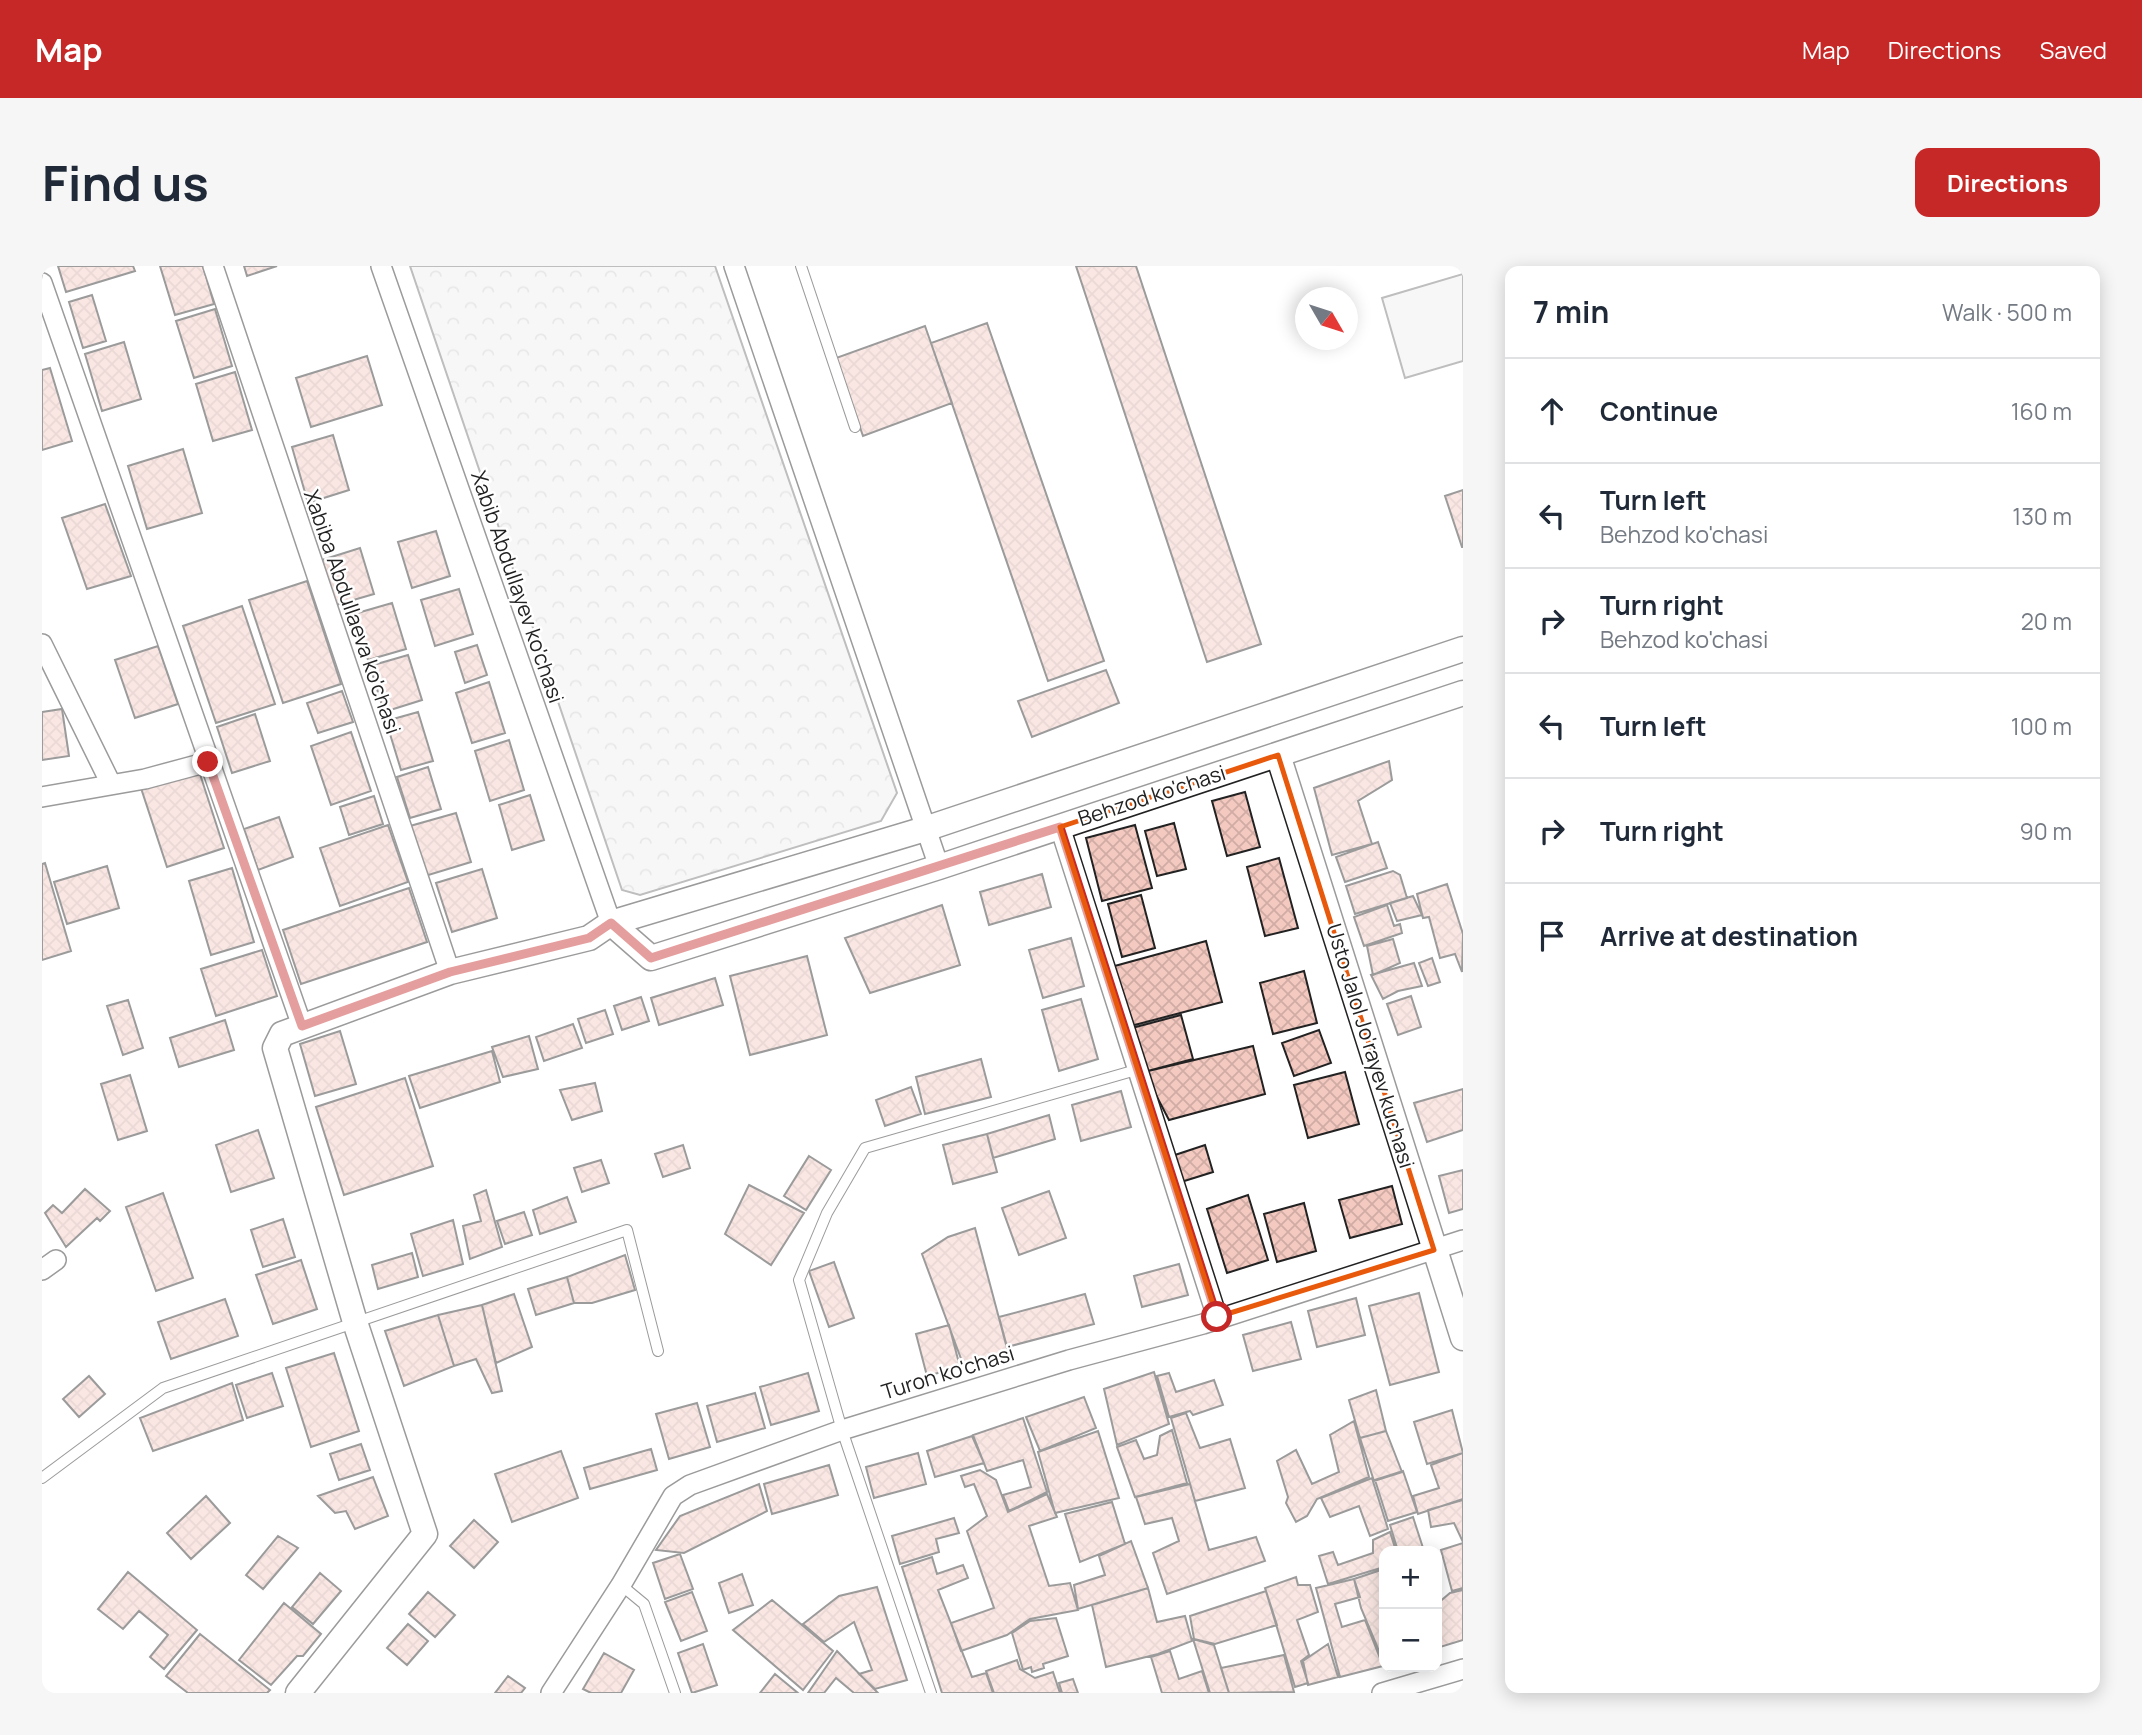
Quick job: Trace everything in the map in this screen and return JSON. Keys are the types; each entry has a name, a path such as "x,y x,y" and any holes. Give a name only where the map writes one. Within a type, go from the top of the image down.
{"street":[{"name":"Xabiba Abdullaeva ko'chasi","path":"214,266 450,972"},
{"name":"Xabib Abdullayev ko'chasi","path":"381,266 611,923"},
{"path":"734,266 939,867"},
{"path":"42,283 302,1026"},
{"path":"42,644 111,785"},
{"path":"298,1693 425,1534 355,1322 275,1048 282,1034 450,972 589,938 611,923 925,829 1463,649"},
{"name":"Behzod ko'chasi","path":"611,923 651,958 939,867 1463,694"},
{"name":"Usto Jalol Jo'rayev kuchasi","path":"1278,755 1463,1338"},
{"path":"42,797 111,785 208,762"},
{"path":"1060,827 1217,1317"},
{"name":"Turon ko'chasi","path":"551,1693 621,1584 673,1496 690,1485 842,1430 1463,1240"},
{"path":"1382,1693 1463,1669"}],"lane":[{"path":"801,266 855,427"},
{"path":"930,1693 842,1430 799,1280 827,1213 865,1148 1136,1070"},
{"path":"42,1478 163,1388 627,1230 658,1351"},
{"path":"621,1584 644,1604 675,1693"}],"highlighted area":[{"path":"1278,755 1434,1250 1217,1317 1060,827"}],"green space":[{"path":"410,266 715,266 897,793 881,821 640,895 622,890"},
{"path":"1463,274 1463,361 1405,378 1382,298"}],"building":[{"path":"58,266 133,266 135,271 66,292"},
{"path":"160,266 203,266 214,304 175,315"},
{"path":"244,266 277,266 247,276"},
{"path":"1076,266 1136,266 1261,644 1207,662"},
{"path":"92,295 106,341 83,348 69,302"},
{"path":"215,309 232,366 194,378 176,321"},
{"path":"987,323 1104,661 1048,681 931,343"},
{"path":"925,326 952,403 863,436 836,358"},
{"path":"124,342 141,399 102,411 85,354"},
{"path":"367,356 382,405 311,427 296,378"},
{"path":"50,368 72,441 42,450 42,370"},
{"path":"235,372 252,430 213,441 196,384"},
{"path":"333,435 349,490 308,503 292,447"},
{"path":"183,449 202,513 147,529 128,466"},
{"path":"1463,490 1463,547 1462,547 1445,496"},
{"path":"105,504 131,576 87,589 62,518"},
{"path":"436,531 450,576 412,588 398,542"},
{"path":"360,548 374,594 336,605 322,560"},
{"path":"307,581 341,684 283,703 249,600"},
{"path":"459,589 473,634 435,646 421,600"},
{"path":"392,603 406,649 368,660 354,614"},
{"path":"242,606 275,704 216,723 183,626"},
{"path":"477,645 487,675 465,683 455,652"},
{"path":"158,646 178,704 135,718 115,660"},
{"path":"408,655 422,700 384,712 370,666"},
{"path":"1106,670 1119,703 1032,737 1018,701"},
{"path":"489,682 505,733 472,743 456,693"},
{"path":"342,691 353,722 318,733 307,703"},
{"path":"62,709 69,756 42,760 42,712"},
{"path":"418,712 433,761 401,770 386,721"},
{"path":"255,714 270,761 232,773 217,727"},
{"path":"351,732 371,791 331,805 311,746"},
{"path":"509,740 524,790 490,801 475,751"},
{"path":"1389,761 1392,780 1358,801 1372,844 1332,855 1314,788"},
{"path":"428,767 441,809 410,818 397,777"},
{"path":"198,768 224,848 167,867 141,788"},
{"path":"1245,792 1260,847 1227,856 1212,801"},
{"path":"530,795 544,840 512,850 499,805"},
{"path":"374,796 383,824 349,835 340,807"},
{"path":"456,813 471,862 425,876 410,826"},
{"path":"279,817 293,857 258,870 244,829"},
{"path":"1174,823 1186,869 1157,876 1145,831"},
{"path":"388,825 408,882 340,906 320,848"},
{"path":"1135,825 1152,888 1102,901 1086,838"},
{"path":"1378,842 1387,868 1345,882 1336,857"},
{"path":"1279,858 1298,928 1265,936 1247,867"},
{"path":"45,863 71,951 42,960 42,864"},
{"path":"107,866 119,908 67,924 54,882"},
{"path":"232,868 254,942 211,955 189,881"},
{"path":"482,869 497,918 452,932 436,883"},
{"path":"1393,871 1400,875 1407,898 1355,914 1346,886"},
{"path":"1042,874 1051,907 989,925 980,892"},
{"path":"1447,884 1463,934 1462,972 1455,954 1440,958 1429,917 1423,918 1417,894"},
{"path":"409,888 427,942 301,984 283,930"},
{"path":"1141,895 1155,948 1122,957 1108,904"},
{"path":"1413,896 1422,915 1397,921 1390,903"},
{"path":"942,905 960,965 870,993 845,938"},
{"path":"1387,905 1394,926 1400,924 1402,933 1364,946 1354,917"},
{"path":"1071,938 1084,986 1043,998 1029,950"},
{"path":"1393,939 1400,963 1373,975 1367,946"},
{"path":"1206,941 1222,1002 1127,1027 1111,967"},
{"path":"262,950 277,996 216,1016 201,969"},
{"path":"807,956 827,1035 750,1055 730,976"},
{"path":"1432,958 1440,982 1428,986 1419,963"},
{"path":"1414,963 1422,986 1398,991 1383,999 1371,975"},
{"path":"1304,971 1317,1023 1273,1034 1260,983"},
{"path":"715,978 723,1005 659,1025 651,998"},
{"path":"1411,996 1421,1027 1398,1035 1387,1004"},
{"path":"641,997 649,1021 622,1030 614,1006"},
{"path":"1081,999 1098,1059 1059,1071 1042,1010"},
{"path":"128,1000 143,1048 123,1055 107,1006"},
{"path":"605,1010 613,1034 586,1043 578,1019"},
{"path":"1181,1015 1193,1059 1144,1072 1132,1028"},
{"path":"225,1020 234,1050 179,1067 170,1038"},
{"path":"573,1024 582,1048 544,1061 536,1037"},
{"path":"1319,1030 1331,1063 1294,1076 1282,1043"},
{"path":"340,1031 356,1084 315,1096 300,1044"},
{"path":"529,1036 538,1069 503,1077 492,1047"},
{"path":"1253,1046 1265,1094 1169,1120 1144,1072"},
{"path":"492,1051 500,1082 420,1108 409,1076"},
{"path":"981,1059 991,1097 925,1114 916,1077"},
{"path":"1345,1072 1359,1124 1308,1138 1294,1085"},
{"path":"130,1075 147,1131 118,1140 101,1084"},
{"path":"405,1078 433,1166 344,1195 316,1107"},
{"path":"595,1083 602,1111 572,1120 560,1090"},
{"path":"911,1087 921,1114 885,1126 876,1100"},
{"path":"1463,1089 1463,1130 1427,1142 1414,1103"},
{"path":"1121,1091 1131,1127 1081,1141 1072,1105"},
{"path":"1049,1115 1055,1139 993,1158 987,1134"},
{"path":"258,1130 274,1178 231,1192 216,1145"},
{"path":"987,1134 997,1172 953,1184 943,1145"},
{"path":"683,1145 690,1168 663,1177 655,1154"},
{"path":"1205,1145 1213,1172 1178,1183 1169,1157"},
{"path":"809,1156 831,1170 806,1210 784,1196"},
{"path":"601,1160 609,1183 582,1192 574,1168"},
{"path":"1463,1170 1463,1209 1449,1213 1439,1176"},
{"path":"749,1185 804,1213 771,1265 725,1234"},
{"path":"1392,1186 1402,1224 1350,1238 1339,1200"},
{"path":"85,1189 110,1211 100,1221 97,1218 66,1247 45,1213 53,1205 62,1213"},
{"path":"486,1190 502,1247 470,1259 463,1226 481,1221 474,1195"},
{"path":"1049,1191 1066,1238 1019,1255 1002,1208"},
{"path":"163,1193 193,1278 156,1291 126,1207"},
{"path":"1248,1195 1268,1260 1227,1273 1207,1209"},
{"path":"567,1197 576,1222 540,1234 533,1210"},
{"path":"1304,1203 1316,1251 1277,1262 1264,1214"},
{"path":"524,1212 532,1235 505,1244 497,1221"},
{"path":"283,1219 295,1257 263,1267 251,1230"},
{"path":"453,1220 463,1264 423,1276 411,1234"},
{"path":"975,1228 1008,1352 963,1364 922,1254 948,1237"},
{"path":"412,1253 418,1277 378,1289 372,1265"},
{"path":"625,1255 635,1290 592,1303 574,1303 567,1277"},
{"path":"301,1260 317,1309 273,1324 256,1275"},
{"path":"834,1262 854,1318 829,1327 809,1271"},
{"path":"1179,1264 1188,1295 1142,1307 1134,1276"},
{"path":"567,1277 574,1303 536,1315 528,1289"},
{"path":"1419,1293 1439,1372 1390,1385 1369,1306"},
{"path":"514,1294 532,1347 496,1363 482,1305"},
{"path":"1085,1294 1094,1324 1007,1347 999,1317"},
{"path":"1356,1298 1365,1335 1317,1347 1308,1311"},
{"path":"225,1299 238,1336 171,1359 158,1322"},
{"path":"482,1305 502,1391 492,1393 476,1359 454,1366 438,1315"},
{"path":"438,1315 454,1366 404,1386 385,1331"},
{"path":"1291,1322 1301,1359 1253,1371 1243,1335"},
{"path":"949,1325 960,1367 927,1376 916,1334"},
{"path":"334,1353 359,1431 311,1447 286,1368"},
{"path":"1154,1372 1169,1424 1117,1445 1104,1389"},
{"path":"272,1373 283,1406 247,1418 236,1385"},
{"path":"808,1373 819,1411 771,1425 760,1387"},
{"path":"1169,1373 1176,1392 1214,1380 1223,1405 1193,1415 1190,1411 1169,1417 1157,1376"},
{"path":"89,1376 105,1394 79,1417 63,1399"},
{"path":"232,1383 243,1420 153,1451 140,1418"},
{"path":"1376,1390 1386,1431 1360,1438 1349,1400"},
{"path":"755,1393 765,1428 717,1442 707,1406"},
{"path":"1084,1397 1096,1428 1040,1451 1026,1417"},
{"path":"697,1403 710,1447 669,1459 656,1414"},
{"path":"1452,1410 1463,1453 1427,1464 1414,1422"},
{"path":"1186,1413 1200,1448 1230,1439 1245,1488 1195,1501 1171,1418"},
{"path":"1023,1418 1047,1492 1009,1511 1003,1495 1031,1487 1023,1460 987,1471 973,1435"},
{"path":"1354,1421 1369,1477 1317,1499 1307,1516 1296,1522 1286,1503 1288,1497 1277,1461 1296,1450 1312,1484 1339,1472 1330,1435"},
{"path":"1172,1430 1187,1483 1135,1497 1117,1447 1136,1440 1144,1459 1157,1455 1160,1436"},
{"path":"1098,1431 1119,1498 1055,1513 1038,1452"},
{"path":"1386,1431 1402,1472 1374,1481 1360,1438"},
{"path":"972,1436 984,1463 935,1477 927,1451"},
{"path":"361,1444 370,1470 339,1480 330,1454"},
{"path":"651,1449 657,1470 590,1489 584,1468"},
{"path":"561,1451 578,1498 512,1522 495,1474"},
{"path":"918,1453 926,1484 874,1498 866,1467"},
{"path":"1463,1453 1463,1499 1418,1514 1413,1496 1439,1488 1431,1465"},
{"path":"829,1465 838,1495 772,1514 764,1484"},
{"path":"980,1470 996,1480 1008,1512 1047,1494 1057,1517 1029,1526 1049,1586 1070,1583 1078,1610 1030,1619 1007,1635 961,1651 951,1623 994,1608 967,1531 987,1516 974,1484 965,1487 961,1476"},
{"path":"1403,1471 1417,1512 1388,1521 1375,1480"},
{"path":"373,1477 388,1516 355,1529 346,1511 335,1513 318,1496"},
{"path":"1372,1478 1388,1529 1370,1536 1359,1506 1330,1517 1321,1498"},
{"path":"759,1484 767,1511 684,1553 656,1550 680,1516"},
{"path":"1190,1484 1209,1550 1256,1537 1265,1561 1167,1594 1153,1553 1179,1541 1172,1518 1145,1524 1136,1497"},
{"path":"206,1496 230,1523 191,1559 167,1533"},
{"path":"1463,1500 1463,1542 1454,1523 1431,1527 1428,1510"},
{"path":"1112,1502 1125,1544 1080,1562 1065,1514"},
{"path":"1413,1517 1422,1546 1396,1546 1390,1525"},
{"path":"954,1518 959,1533 936,1539 939,1552 900,1564 892,1536"},
{"path":"474,1520 498,1542 474,1568 450,1546"},
{"path":"1390,1532 1394,1546 1379,1546 1379,1569 1328,1584 1319,1556 1333,1552 1338,1565 1373,1553 1373,1540"},
{"path":"278,1536 298,1548 263,1589 246,1575"},
{"path":"1131,1541 1148,1588 1078,1609 1074,1585 1105,1575 1099,1556"},
{"path":"1463,1543 1463,1588 1452,1591 1442,1550"},
{"path":"680,1554 693,1589 665,1599 653,1563"},
{"path":"932,1557 937,1574 963,1565 968,1578 938,1590 972,1677 986,1673 993,1693 942,1693 902,1567"},
{"path":"1379,1571 1379,1651 1361,1608 1354,1579"},
{"path":"128,1572 197,1630 164,1669 150,1657 168,1635 139,1611 123,1629 98,1609"},
{"path":"320,1573 341,1591 313,1624 292,1607"},
{"path":"742,1574 753,1605 729,1613 719,1583"},
{"path":"1296,1577 1298,1585 1310,1585 1318,1612 1297,1620 1309,1655 1301,1661 1308,1683 1295,1687 1265,1588"},
{"path":"1354,1579 1360,1597 1335,1604 1342,1627 1365,1620 1379,1656 1379,1667 1340,1677 1316,1588"},
{"path":"877,1587 907,1680 875,1689 859,1674 872,1670 854,1622 824,1642 803,1624 839,1596"},
{"path":"1148,1588 1157,1622 1185,1616 1192,1641 1158,1654 1106,1667 1092,1605"},
{"path":"1463,1590 1463,1640 1442,1646 1442,1600 1450,1593"},
{"path":"1266,1591 1277,1625 1215,1644 1194,1639 1190,1616"},
{"path":"428,1592 455,1615 435,1637 409,1614"},
{"path":"692,1592 707,1631 681,1641 665,1602"},
{"path":"772,1600 833,1651 803,1690 733,1630"},
{"path":"284,1603 321,1634 303,1656 297,1656 271,1685 239,1660"},
{"path":"1056,1618 1068,1656 1043,1664 1044,1668 1032,1672 1031,1667 1023,1670 1012,1633 1030,1621"},
{"path":"408,1624 428,1641 407,1665 387,1648"},
{"path":"200,1634 270,1690 267,1693 188,1693 166,1676"},
{"path":"1193,1639 1214,1645 1229,1693 1210,1693"},
{"path":"703,1644 717,1685 692,1693 678,1653"},
{"path":"1328,1644 1338,1677 1308,1685 1303,1661"},
{"path":"837,1651 878,1693 854,1693 836,1678 824,1693 808,1693"},
{"path":"1170,1651 1179,1679 1202,1671 1209,1693 1162,1693 1151,1657"},
{"path":"604,1653 634,1670 621,1693 591,1693 583,1689"},
{"path":"1284,1655 1294,1692 1229,1693 1221,1668"},
{"path":"1017,1660 1020,1669 1035,1678 1053,1672 1060,1693 994,1693 986,1671"},
{"path":"775,1674 798,1693 760,1693"},
{"path":"508,1676 525,1688 521,1693 495,1693"},
{"path":"1073,1679 1078,1693 1062,1693 1059,1683"}],"route":[{"path":"208,762 302,1026 450,972 589,938 611,923 651,958 1060,827 1217,1317"}]}
